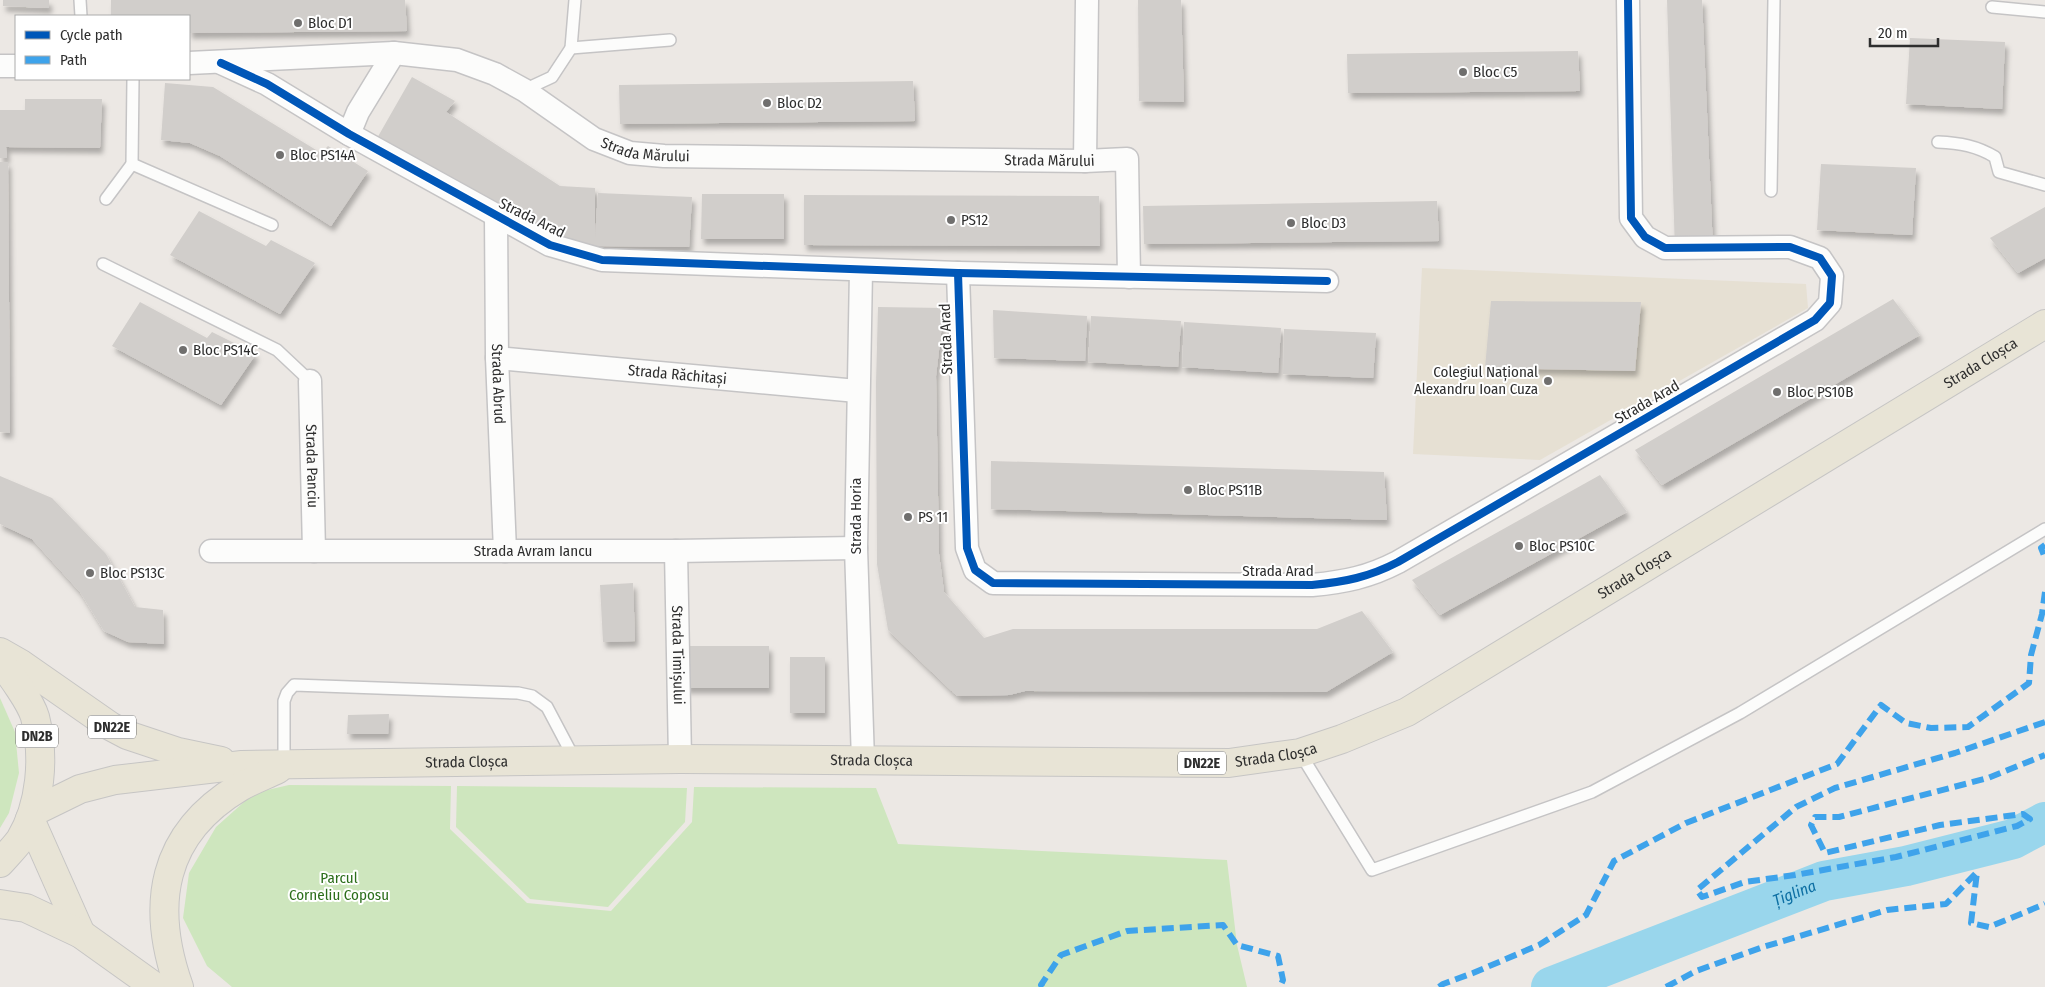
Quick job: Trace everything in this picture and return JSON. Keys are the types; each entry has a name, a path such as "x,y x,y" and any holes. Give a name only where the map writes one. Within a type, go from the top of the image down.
{"main road":[{"name":"Strada Cloșca","path":"31,816 80,789 115,780 242,765 284,766 680,759 1228,763 1300,753 1342,739 1407,712 2045,324"},
{"name":"Strada Cloșca","path":"0,652 21,664 110,726 127,735 178,752 242,765"},
{"name":"DN2B","path":"0,662 10,672 34,716 41,762 31,816 19,841 0,864"},
{"path":"179,987 170,963 163,910 164,892 173,860 188,833 207,811 240,787 284,766"},
{"path":"31,816 81,934"},
{"path":"0,904 26,908 81,934 155,987"}],"street":[{"path":"1085,161 1087,0"},
{"name":"Strada Arad","path":"958,273 967,548 975,570 993,583 1312,585 1339,583 1375,574 1815,320 1830,303 1832,276 1820,258 1790,246 1665,248 1645,237 1631,218 1628,0"},
{"path":"349,134 358,112 394,53"},
{"name":"Strada Mărului","path":"190,63 394,53 457,60 495,74 524,90 594,139 630,152 664,156 1085,161 1127,159 1129,277"},
{"name":"Strada Arad","path":"220,63 267,84 349,134 550,245 602,260 958,273 1327,281"},
{"path":"0,66 15,66"},
{"name":"Strada Abrud","path":"496,216 497,358 505,551"},
{"name":"Strada Horia","path":"861,270 857,391 856,548 863,761"},
{"name":"Strada Răchitași","path":"497,358 857,391"},
{"name":"Strada Panciu","path":"310,381 314,551"},
{"name":"Strada Avram Iancu","path":"212,551 676,551 856,548"},
{"name":"Strada Timișului","path":"676,551 680,759"}],"lane":[{"path":"80,0 81,15"},
{"path":"524,90 552,77 571,48 575,0"},
{"path":"1771,191 1774,0"},
{"path":"1992,7 2045,12"},
{"path":"571,48 670,40"},
{"path":"106,199 132,164 133,80"},
{"path":"1938,142 1963,144 1982,149 1995,157 1999,172 2045,185"},
{"path":"132,164 272,225"},
{"path":"103,264 277,350 310,381"},
{"path":"1300,753 1372,870 1592,792 1740,713 2045,530"},
{"path":"284,766 284,701 294,685 518,693 532,696 547,707 575,760"}],"shaded area":[{"name":"Colegiul Național Alexandru Ioan Cuza","path":"1422,268 1806,284 1808,308 1540,460 1413,454"}],"green space":[{"path":"0,698 15,732 19,773 9,813 0,828"},
{"name":"Parcul Corneliu Coposu","path":"289,785 451,786 450,829 527,903 611,911 692,822 694,787 876,788 898,844 1227,860 1237,945 1247,987 232,987 207,966 183,918 189,873 216,827 254,793"},
{"path":"457,786 687,788 685,822 608,907 530,899 456,827"}],"building":[{"path":"3,0 49,0 49,8 3,6"},
{"name":"Bloc D1","path":"111,0 405,0 407,31 190,33 190,15 111,15"},
{"path":"1138,0 1181,0 1184,102 1139,101"},
{"path":"1667,0 1702,0 1713,249 1675,251"},
{"path":"1910,38 2005,42 2002,109 1906,104"},
{"name":"Bloc C5","path":"1578,51 1580,91 1348,93 1347,54"},
{"path":"412,77 455,101 446,112 560,186 595,188 595,238 598,193 692,197 689,247 595,246 550,238 376,140"},
{"name":"Bloc D2","path":"913,81 915,121 620,124 619,85"},
{"name":"Bloc PS14A","path":"165,83 213,87 321,153 328,146 368,171 331,226 220,156 190,143 161,140"},
{"path":"25,99 102,99 100,148 6,147 7,158 0,158 0,110 25,110"},
{"path":"0,162 8,162 10,433 0,432"},
{"path":"1821,164 1916,168 1912,235 1817,230"},
{"path":"702,194 784,194 784,239 701,239"},
{"name":"PS12","path":"804,195 1099,196 1100,246 804,245"},
{"name":"Bloc D3","path":"1437,201 1439,241 1144,244 1143,206"},
{"path":"2045,207 2045,258 2018,273 1990,238"},
{"path":"199,211 266,246 271,240 315,263 280,314 170,255"},
{"name":"Bloc PS10B","path":"1893,299 1920,335 1662,485 1635,450"},
{"name":"Colegiul Național Alexandru Ioan Cuza","path":"1491,301 1641,302 1635,371 1485,368"},
{"name":"Bloc PS14C","path":"140,302 207,338 212,332 256,354 221,405 112,346"},
{"name":"PS 11","path":"878,307 944,308 936,376 939,554 944,592 984,638 1013,629 1317,629 1362,611 1393,652 1326,692 1025,691 1009,695 957,696 888,630 877,564 876,384"},
{"path":"993,310 1087,316 1085,361 994,358"},
{"path":"1091,316 1181,321 1178,367 1088,362"},
{"path":"1184,322 1281,328 1278,373 1182,367"},
{"path":"1284,329 1376,333 1373,378 1283,374"},
{"name":"Bloc PS11B","path":"991,461 1384,472 1387,520 991,509"},
{"name":"Bloc PS10C","path":"1600,475 1627,512 1440,615 1412,580"},
{"name":"Bloc PS13C","path":"0,476 52,498 106,554 135,607 163,610 164,644 128,642 104,631 80,592 32,539 0,524"},
{"path":"633,583 635,641 603,642 600,585"},
{"path":"685,646 769,646 769,688 685,688"},
{"path":"790,657 825,657 825,713 790,713"},
{"path":"389,714 388,734 347,734 348,715"}],"waterway":[{"name":"Țiglina","path":"1551,987 1824,881 1906,866 2013,839 2045,822"}],"marked path":[{"path":"2045,545 2041,548 2045,558"},
{"path":"1439,987 1539,945 1586,915 1614,861 1686,823 1837,764 1881,705 1906,723 1931,728 1968,727 2029,683 2031,655 2042,614 2045,592"},
{"path":"2045,722 1955,753 1835,788 1796,807 1697,890 1702,897 1745,882 1896,857 2017,826 2030,819 2023,814 1940,825 1825,853 1811,825 1815,817 1839,817 1988,778 2045,755"},
{"path":"1666,987 1696,971 1763,947 1887,910 1946,904 1977,872 1971,923 1989,927 2045,904"},
{"path":"1043,987 1041,985 1061,955 1127,931 1223,925 1237,945 1278,956 1283,980 1280,987"}],"cycle path":[{"path":"958,273 967,548 975,570 993,583 1312,585 1346,580 1377,572 1398,562 1815,320 1830,303 1832,276 1820,258 1790,247 1665,248 1645,237 1631,218 1628,0"},
{"path":"221,63 267,84 349,134 550,245 602,260 958,273 1327,281"}],"place":[{"name":"Bloc D1","path":"298,23"},
{"name":"Bloc C5","path":"1463,72"},
{"name":"Bloc D2","path":"767,103"},
{"name":"Bloc PS14A","path":"280,155"},
{"name":"PS12","path":"951,220"},
{"name":"Bloc D3","path":"1291,223"},
{"name":"Bloc PS14C","path":"183,350"},
{"name":"Colegiul Național Alexandru Ioan Cuza","path":"1548,381"},
{"name":"Bloc PS10B","path":"1777,392"},
{"name":"Bloc PS11B","path":"1188,490"},
{"name":"PS 11","path":"908,517"},
{"name":"Bloc PS10C","path":"1519,546"},
{"name":"Bloc PS13C","path":"90,573"}]}
